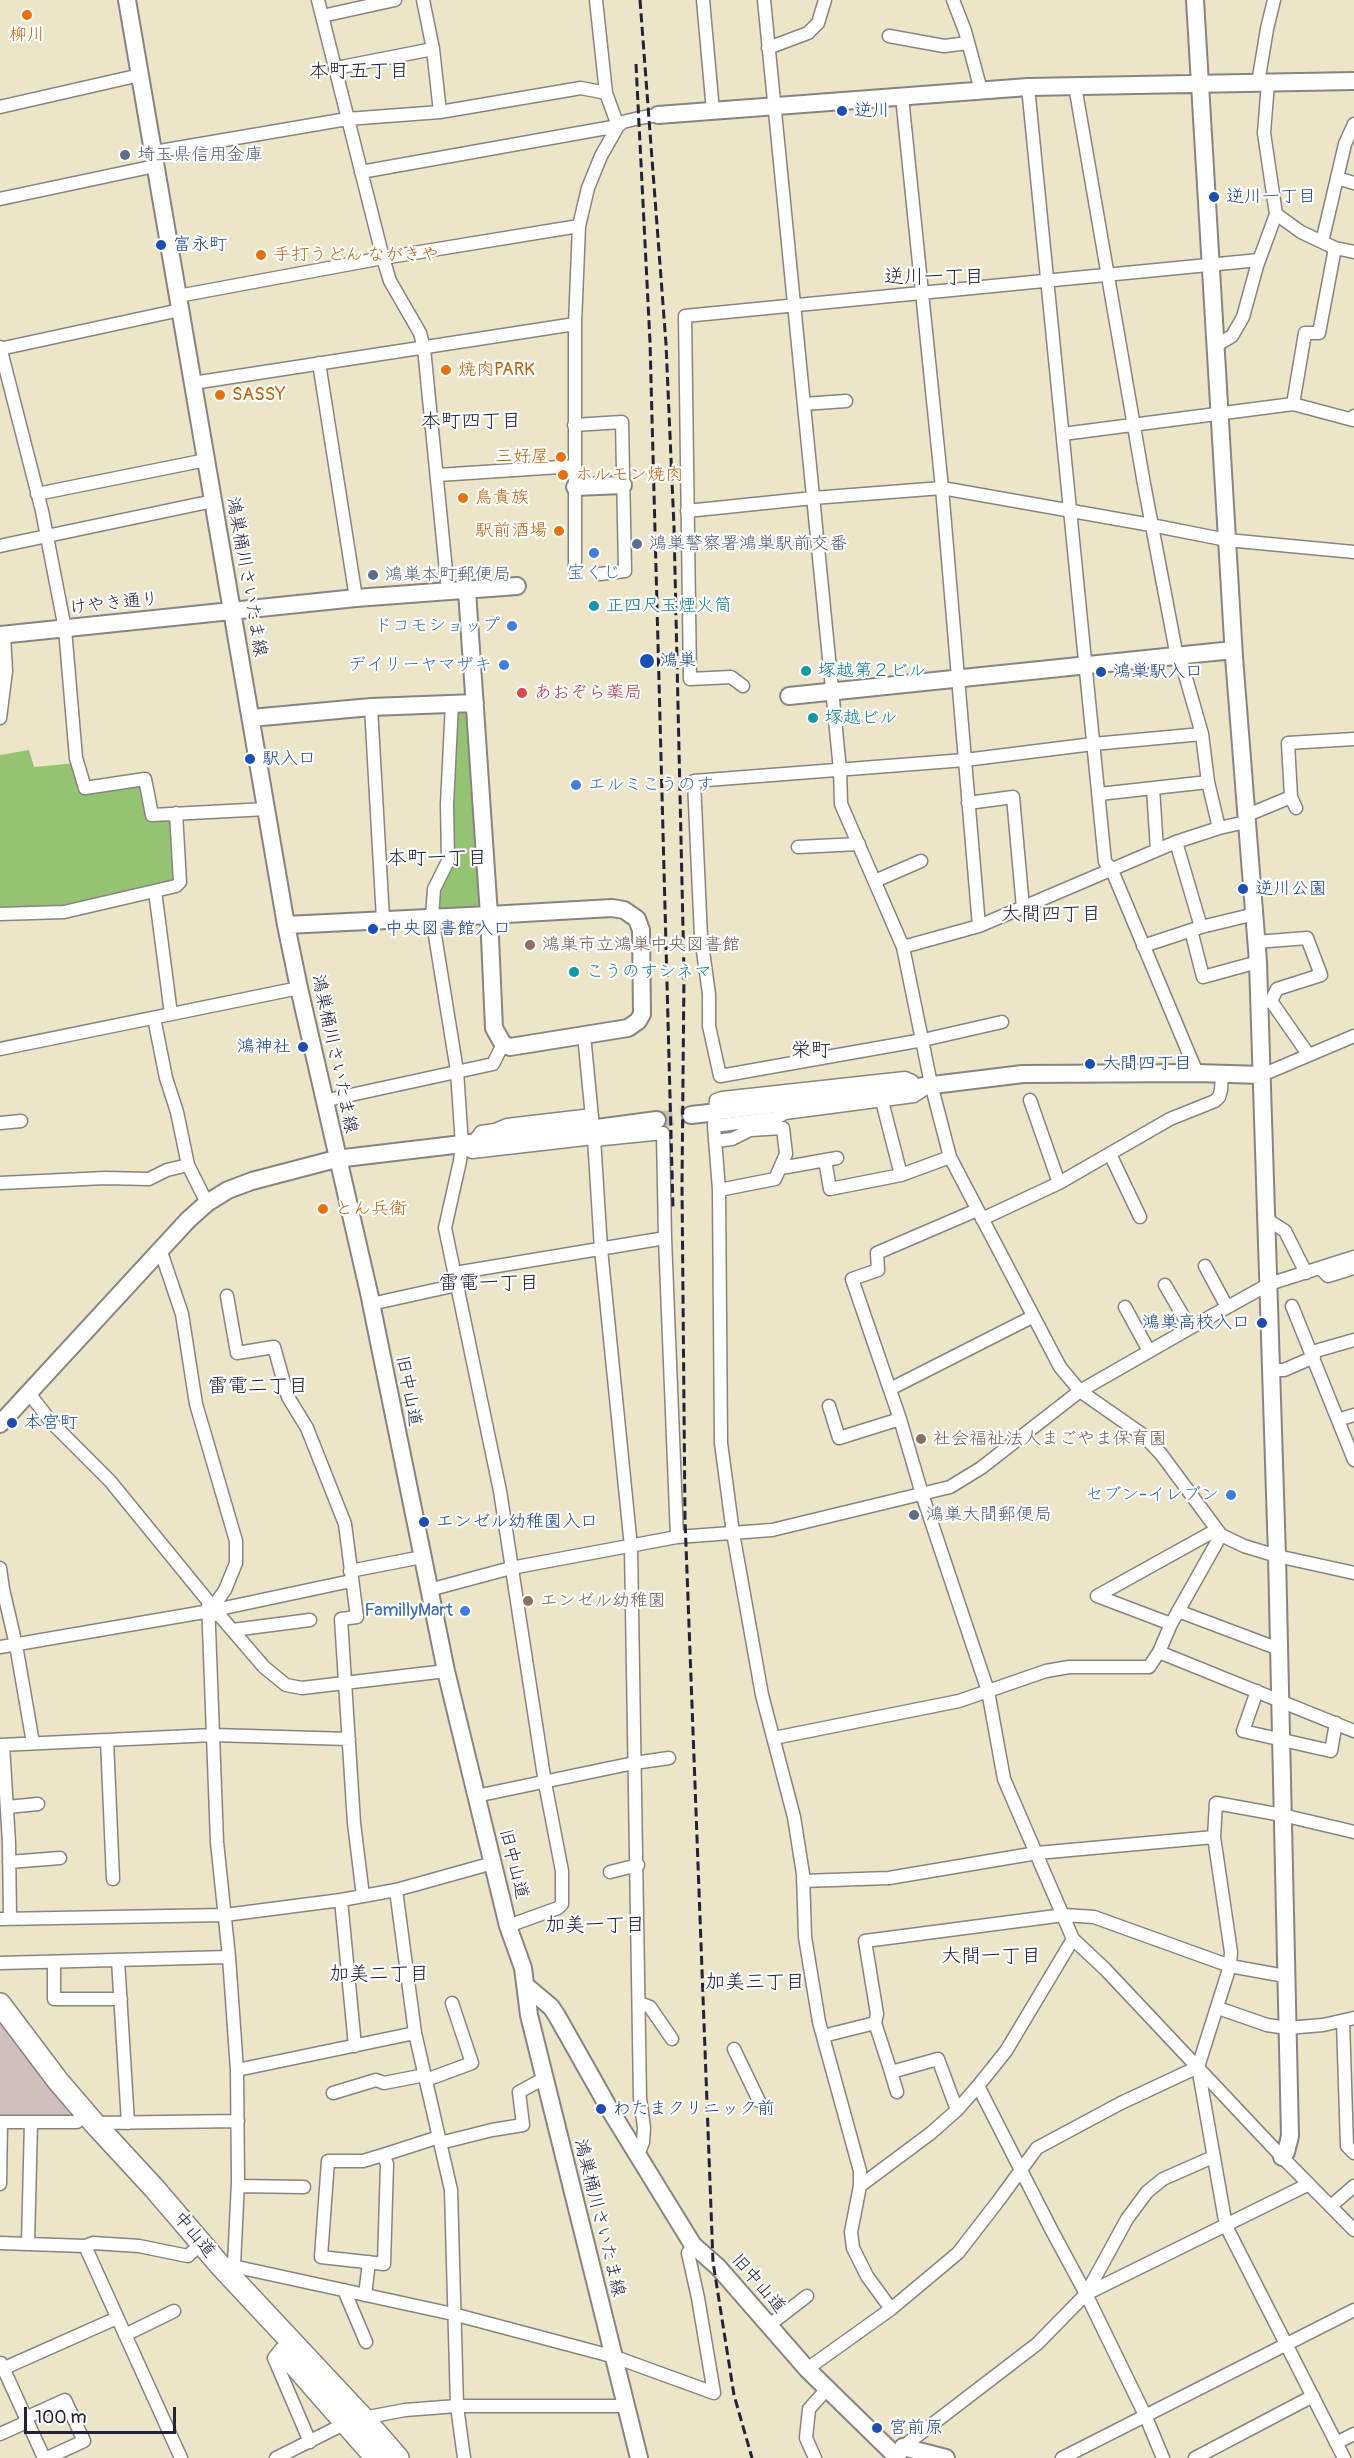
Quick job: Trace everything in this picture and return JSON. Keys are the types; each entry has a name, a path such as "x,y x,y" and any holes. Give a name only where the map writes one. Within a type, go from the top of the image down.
{"highway":[{"name":"中山道","path":"0,2004 58,2081 86,2123 154,2188 226,2265 354,2421 376,2458"},
{"name":"中山道","path":"0,2021 193,2251 281,2349 354,2421 398,2458"}],"street":[{"name":"鴻巣桶川さいたま線","path":"127,0 286,925 336,1159"},
{"path":"286,925 383,919 489,915 612,908 624,910 637,919 641,930 642,1014 638,1021 628,1028 510,1047 503,1044 494,1028 489,915 475,703 459,592 447,581 424,348 420,333 390,281 318,0"},
{"path":"322,16 395,0"},
{"path":"423,0 433,49 440,112"},
{"path":"596,0 606,93 618,126"},
{"path":"703,0 713,111"},
{"path":"764,0 840,770 841,804 903,947 931,1084 950,1158 1060,1367 1080,1390 1143,1435 1161,1454 1218,1533 1244,1546 1277,1556 1354,1573"},
{"path":"768,48 808,33 818,23 825,0"},
{"path":"953,0 981,90"},
{"path":"1195,0 1233,650 1256,942 1265,1001 1262,1075 1277,1556 1290,2136 1286,2152 1282,2157"},
{"path":"1215,346 1232,336 1243,317 1259,260 1276,214 1264,133 1263,83 1267,29 1274,0"},
{"path":"889,36 944,46 968,43"},
{"path":"336,68 433,49"},
{"path":"0,107 140,75"},
{"path":"575,570 575,324 579,226 588,188 602,156 622,122 658,115 1028,87 1354,81"},
{"path":"1075,86 1151,525 1178,657 1202,734 1219,828"},
{"path":"0,200 154,159 347,119 440,112 581,87 606,93"},
{"path":"1028,87 1106,862 1112,868 1197,1073"},
{"path":"902,97 942,488 979,926"},
{"path":"361,172 618,126"},
{"path":"1322,242 1345,144 1353,129"},
{"path":"1336,178 1354,183"},
{"path":"1276,214 1301,232 1335,248 1354,252"},
{"path":"267,809 152,814 145,779 85,788 75,758 65,629 47,536 0,348 179,303 383,258 579,226"},
{"path":"1293,405 1305,333 1319,333 1335,248"},
{"path":"743,686 731,677 690,679 685,315 1259,260"},
{"path":"194,383 575,324"},
{"path":"319,363 356,598"},
{"path":"804,404 846,401"},
{"path":"1063,434 1293,405 1354,419"},
{"path":"574,425 622,422 625,572 600,574"},
{"path":"37,494 206,460"},
{"path":"438,475 575,466"},
{"path":"575,487 623,485"},
{"path":"687,511 942,488 1227,540 1354,552"},
{"path":"0,546 213,501"},
{"name":"けやき通り","path":"2,635 356,598 517,586"},
{"path":"0,718 6,671 2,635"},
{"path":"789,696 1233,650"},
{"path":"452,703 447,804 448,859 434,889 432,917 467,1145 460,1161 445,1228 500,1491 562,1871 562,1904 558,1908 508,1926"},
{"path":"251,718 371,707 475,703"},
{"path":"371,707 383,919"},
{"path":"1002,1022 923,1041 720,1076 709,1026 709,994 701,937 694,781 965,760 1094,744 1202,734"},
{"path":"903,947 979,926 1176,842 1294,803 1288,743 1354,738"},
{"path":"1099,794 1209,782"},
{"path":"1153,788 1157,850"},
{"path":"968,803 1013,797 1023,908"},
{"path":"0,914 64,912 176,886 180,882 176,813"},
{"path":"1176,842 1196,928 1203,977 1258,962"},
{"path":"798,847 859,844"},
{"path":"875,880 921,861"},
{"path":"155,891 171,1014"},
{"path":"1143,946 1196,928 1255,914"},
{"path":"1256,942 1308,938 1321,975 1277,989 1265,1001"},
{"path":"0,1049 299,988"},
{"path":"1265,1001 1308,1054"},
{"path":"154,1018 166,1078 177,1112 188,1165 207,1203"},
{"path":"584,1035 601,1249 631,1547 638,1865 640,2098 644,2128 643,2142 638,2155"},
{"path":"691,1115 1023,1074 1262,1075 1354,1036"},
{"path":"323,1101 493,1064 503,1044"},
{"path":"1222,1074 1221,1090 1215,1101 1170,1119 1059,1183 877,1253 878,1270 852,1279 988,1691 1004,1779 1073,1938 1106,1969 1282,2157 1354,2230"},
{"path":"715,1112 776,1119 785,1113 915,1096 931,1084"},
{"path":"1030,1100 1059,1183"},
{"path":"882,1101 901,1174"},
{"path":"715,1112 719,1190 721,1443 733,1533 762,1695 794,1817 803,1881 806,1948 823,2036 860,2171 860,2186 851,2232 853,2248 867,2276 891,2309"},
{"path":"0,1424 160,1249 207,1203 228,1190 252,1180 336,1159 593,1130 657,1120"},
{"path":"0,1122 21,1121"},
{"path":"715,1141 732,1139 750,1130 783,1128 786,1154 775,1179 719,1190"},
{"path":"593,1130 663,1133 677,1537"},
{"path":"1110,1154 1140,1217"},
{"path":"781,1168 831,1159 830,1189 901,1174 950,1158"},
{"name":"旧中山道","path":"336,1159 371,1304 447,1671 508,1926 523,1968 526,1986 551,2007 693,2245 718,2266 807,2369 896,2454"},
{"path":"0,1183 105,1178 149,1179 167,1170 188,1165"},
{"path":"1268,1221 1285,1231 1306,1273"},
{"path":"371,1304 456,1279 665,1238"},
{"path":"160,1249 182,1314 196,1404 236,1541 236,1563 225,1590 210,1611"},
{"path":"429,1590 511,1568 677,1537 772,1530 950,1487 981,1468 1080,1390 1269,1284 1354,1257"},
{"path":"1205,1266 1227,1307"},
{"path":"1320,1268 1328,1276 1354,1268"},
{"path":"1165,1285 1190,1328"},
{"path":"227,1296 237,1353 274,1347 288,1397 307,1428 345,1524 357,1617 341,1620 354,1823 363,1896"},
{"path":"1292,1306 1354,1460"},
{"path":"1125,1307 1149,1351"},
{"path":"890,1389 1032,1317"},
{"path":"1272,1370 1284,1370 1313,1355 1354,1340"},
{"path":"28,1392 52,1423 110,1481 208,1601 217,1842 229,1957 237,2070 238,2186 226,2265 453,2314 615,2357 714,2393 688,2253 693,2245"},
{"path":"829,1406 839,1438 900,1419"},
{"path":"1338,1419 1354,1415"},
{"path":"774,1738 959,1701 1046,1671 1069,1667 1149,1667 1159,1652 1218,1533"},
{"path":"1171,1624 1097,1596 1218,1533"},
{"path":"0,1647 210,1611 422,1557"},
{"path":"0,1568 33,1743"},
{"path":"210,1611 221,1617 264,1667 286,1685 302,1688 447,1671"},
{"path":"1178,1611 1279,1649"},
{"path":"232,1630 310,1620"},
{"path":"1159,1652 1354,1731"},
{"path":"1257,1691 1242,1731 1331,1751 1336,1723"},
{"path":"349,1739 213,1735 2,1745 9,1862 5,1918 225,1915 341,1900 396,1890 493,1863"},
{"path":"107,1740 113,1879"},
{"path":"476,1796 634,1763 669,1758"},
{"path":"1344,2458 1226,2226 1198,2067 1218,2008 1230,1966 1231,1952 1214,1837 1216,1803 1282,1815 1354,1832"},
{"path":"7,1807 38,1804"},
{"path":"803,1881 889,1878 1037,1853 1214,1837"},
{"path":"9,1862 60,1858"},
{"path":"610,1872 638,1865"},
{"path":"396,1890 415,2033 451,2190 457,2406 464,2458"},
{"path":"341,1900 355,2046"},
{"path":"897,2092 875,2023 877,2014 865,1941 1064,1915 1094,1917 1230,1966 1286,1976"},
{"path":"860,2186 914,2146 957,2110 978,2086 1006,2051 1073,1938"},
{"path":"0,1963 229,1957"},
{"path":"118,1960 128,2122"},
{"path":"54,1962 54,1999 121,1999"},
{"name":"鴻巣桶川さいたま線","path":"526,1986 529,2015 639,2458"},
{"path":"333,2093 376,2080 384,2083 425,2078 472,2063 452,2003"},
{"path":"640,2003 650,2007 672,2039"},
{"path":"1218,2008 1267,2025 1287,2028 1349,2020 1347,2146 1354,2153"},
{"path":"823,2036 875,2023"},
{"path":"237,2070 415,2033"},
{"path":"734,2049 759,2102"},
{"path":"891,2072 938,2059 957,2110"},
{"path":"807,2369 891,2309 958,2253 1037,2148 1121,2103 1198,2067"},
{"path":"383,2155 387,2164 384,2264 321,2257 328,2161 363,2161 383,2155 439,2140 523,2125 519,2092 545,2078"},
{"path":"978,2086 1086,2294 1145,2415 1162,2458"},
{"path":"0,2184 0,2122 238,2121"},
{"path":"28,2244 31,2122"},
{"path":"896,2454 1037,2344 1086,2294 1127,2219 1147,2192 1163,2179 1213,2157"},
{"path":"1086,2294 1310,2184"},
{"path":"238,2186 304,2187"},
{"path":"1331,2206 1354,2186"},
{"path":"0,2243 85,2246 93,2242 139,2246 188,2256 193,2251"},
{"path":"85,2246 181,2458"},
{"path":"365,2295 369,2262"},
{"path":"344,2290 366,2342"},
{"path":"768,2326 807,2296"},
{"path":"1062,2458 1354,2310"},
{"path":"125,2334 174,2311"},
{"path":"0,2434 26,2420 65,2400 84,2441 43,2457 26,2420 1,2367 117,2318"},
{"path":"281,2349 274,2358 310,2442"},
{"path":"815,2458 806,2438 809,2409 827,2389"},
{"path":"1195,2458 1313,2396"},
{"path":"276,2458 354,2421 405,2410 457,2406 627,2406"},
{"path":"1336,2443 1354,2434"},
{"path":"896,2454 946,2458"}],"shaded area":[{"path":"0,2021 73,2118 0,2117"}],"green space":[{"path":"452,703 475,703 489,915 432,917 448,861"},
{"path":"29,750 34,767 77,763 85,788 145,779 152,814 176,813 180,882 64,912 0,914 0,755"}],"tunnel":[{"path":"657,1120 691,1115"}],"railway":[{"path":"640,0 666,344 674,527 684,973 682,1185 685,1519 713,2262 734,2395 752,2458"},
{"path":"636,64 650,342 673,1209"}],"place":[{"name":"柳川","path":"27,15"},
{"name":"逆川","path":"842,111"},
{"name":"埼玉県信用金庫","path":"125,155"},
{"name":"逆川一丁目","path":"1214,197"},
{"name":"富永町","path":"161,245"},
{"name":"手打うどん ながきや","path":"261,255"},
{"name":"焼肉PARK","path":"446,370"},
{"name":"SASSY","path":"220,395"},
{"name":"三好屋","path":"561,457"},
{"name":"ホルモン焼肉","path":"563,475"},
{"name":"鳥貴族","path":"463,498"},
{"name":"駅前酒場","path":"559,531"},
{"name":"鴻巣警察署鴻巣駅前交番","path":"637,544"},
{"name":"宝くじ","path":"594,553"},
{"name":"鴻巣本町郵便局","path":"373,575"},
{"name":"正四尺玉煙火筒","path":"594,606"},
{"name":"ドコモショップ","path":"512,626"},
{"name":"鴻巣","path":"647,661"},
{"name":"デイリーヤマザキ","path":"504,665"},
{"name":"塚越第２ビル","path":"806,671"},
{"name":"鴻巣駅入口","path":"1101,672"},
{"name":"あおぞら薬局","path":"522,693"},
{"name":"塚越ビル","path":"813,718"},
{"name":"駅入口","path":"250,759"},
{"name":"エルミこうのす","path":"576,785"},
{"name":"逆川公園","path":"1243,889"},
{"name":"中央図書館入口","path":"373,929"},
{"name":"鴻巣市立鴻巣中央図書館","path":"530,945"},
{"name":"こうのすシネマ","path":"574,972"},
{"name":"鴻神社","path":"303,1047"},
{"name":"大間四丁目","path":"1090,1064"},
{"name":"とん兵衛","path":"323,1209"},
{"name":"鴻巣高校入口","path":"1262,1323"},
{"name":"本宮町","path":"12,1423"},
{"name":"社会福祉法人まごやま保育園","path":"921,1439"},
{"name":"セブン-イレブン","path":"1231,1495"},
{"name":"鴻巣大間郵便局","path":"914,1515"},
{"name":"エンゼル幼稚園入口","path":"424,1522"},
{"name":"エンゼル幼稚園","path":"528,1601"},
{"name":"FamillyMart","path":"465,1611"},
{"name":"わたまクリニック前","path":"601,2109"},
{"name":"宮前原","path":"877,2428"}],"district":[{"name":"本町五丁目","path":"359,72"},
{"name":"逆川一丁目","path":"934,278"},
{"name":"本町四丁目","path":"471,422"},
{"name":"本町一丁目","path":"437,859"},
{"name":"大間四丁目","path":"1051,915"},
{"name":"栄町","path":"811,1051"},
{"name":"雷電一丁目","path":"489,1284"},
{"name":"雷電二丁目","path":"258,1387"},
{"name":"加美一丁目","path":"595,1926"},
{"name":"大間一丁目","path":"991,1957"},
{"name":"加美二丁目","path":"379,1975"},
{"name":"加美三丁目","path":"755,1983"}]}
